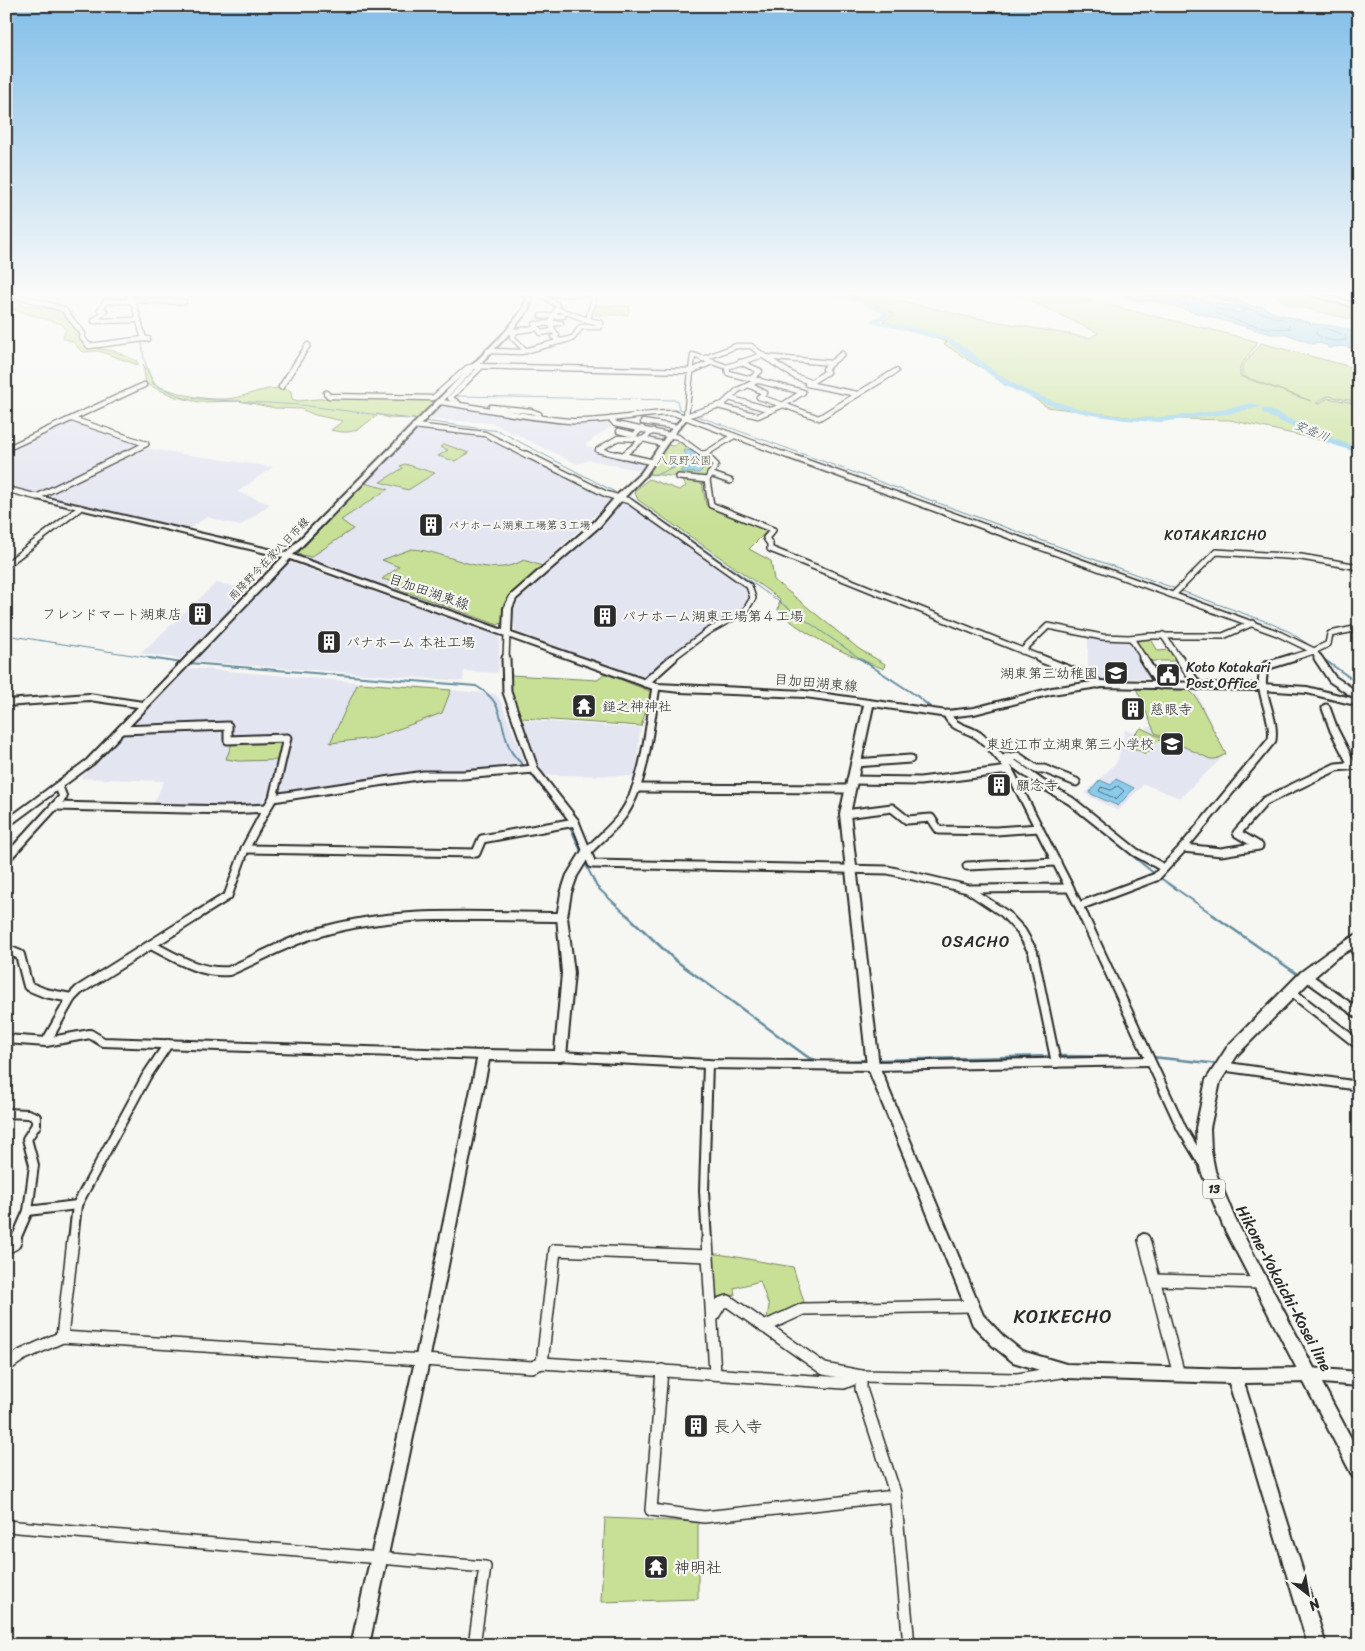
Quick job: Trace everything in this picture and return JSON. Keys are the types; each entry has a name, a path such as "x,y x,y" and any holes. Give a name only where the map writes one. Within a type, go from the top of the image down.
{"main road":[{"name":"雨降野今在家八日市線","path":"6,825 90,762 414,426 473,371"},
{"path":"507,634 508,608 514,598 596,524 644,474 670,434 686,414"},
{"name":"目加田湖東線","path":"37,497 288,556 656,687 805,694 947,714 974,711 1052,691 1099,684 1261,687 1307,690 1359,703"},
{"path":"6,703 89,697 144,705"},
{"path":"869,702 845,814 872,1060 978,1320 998,1341 1018,1357 1066,1371 1234,1376 1310,1375 1359,1379"},
{"path":"360,1645 422,1361 484,1055 560,1056 568,973 562,917 566,893 572,875 587,852"},
{"name":"Hikone-Yokaichi-Kosei line","path":"1355,940 1332,954 1306,976 1233,1050 1221,1066 1214,1080 1203,1128 1204,1151 1208,1171 1229,1223 1359,1471"},
{"path":"1234,1376 1318,1645"}],"street":[{"path":"281,387 291,371"},
{"path":"326,394 329,396 356,394 386,398 433,398 464,371"},
{"path":"474,371 450,398 451,400 463,404 531,411 534,414 560,417 602,418 661,409 686,414 734,436 1254,623 1314,651 1332,679 1359,697"},
{"path":"686,414 692,371"},
{"path":"718,406 758,416 783,405 803,392 728,373 728,371"},
{"path":"752,378 760,371"},
{"path":"787,371 796,377 811,382"},
{"path":"826,371 807,384 857,394"},
{"path":"759,397 819,418 896,371"},
{"path":"440,402 564,421 611,419 663,412 686,414 718,406 758,380"},
{"path":"760,390 769,383"},
{"path":"6,449 144,385"},
{"path":"749,385 765,393 750,403"},
{"path":"729,398 771,410"},
{"path":"644,415 642,421 676,427"},
{"path":"6,489 37,497 146,444 72,419"},
{"path":"611,419 616,424 670,434 684,441 700,453 705,454 716,465 706,480 711,505 773,530 766,538 770,544 770,549 1092,679 1099,684"},
{"path":"414,426 485,434 606,494 629,501 749,586 753,598 748,608 709,630 682,649 646,683"},
{"path":"619,431 635,434 642,428"},
{"path":"623,455 653,431"},
{"path":"705,454 734,436"},
{"path":"652,462 598,450 618,438 643,439 663,444"},
{"path":"710,474 730,481"},
{"path":"679,477 706,480"},
{"path":"6,565 80,508"},
{"path":"1174,594 1216,552 1302,557 1359,567"},
{"path":"1022,651 1048,626 1102,636 1132,638 1223,636 1254,623"},
{"path":"1079,906 1156,877 1184,848 1272,740 1274,724 1261,687 1263,670 1266,666 1314,651 1328,644 1330,634 1359,628"},
{"path":"1345,631 1359,635"},
{"path":"507,634 505,675 507,692 534,769 571,823 592,864 888,870 968,890 1070,888"},
{"path":"1163,636 1198,686"},
{"path":"1132,638 1160,685"},
{"path":"587,852 596,841 606,835 622,815 636,788 656,687"},
{"path":"1184,848 1221,852 1259,846 1237,833 1265,801 1336,767 1355,765 1334,730 1326,708"},
{"path":"947,714 948,719 964,730 977,734 997,753 1008,769 1079,906 1182,1129 1208,1171"},
{"path":"46,1042 71,998 79,990 228,896 245,850 273,798 287,738 228,740 228,726 121,730"},
{"path":"1006,758 1017,756 1036,769 1044,769 1076,782"},
{"path":"1006,758 1008,769"},
{"path":"1006,758 1022,766 1041,784 1057,791 1096,824 1150,862 1164,868"},
{"path":"855,763 910,759"},
{"path":"273,798 424,775 463,775 534,769"},
{"path":"636,788 920,781 1008,769"},
{"path":"6,859 63,797 59,787"},
{"path":"55,806 230,810 267,808"},
{"path":"845,814 892,808 907,820 931,818 939,830 996,831 1039,828"},
{"path":"245,850 476,853 482,839 571,823"},
{"path":"967,866 1057,862"},
{"path":"968,890 1005,912 1027,938 1033,952 1056,1063"},
{"path":"151,945 192,965 219,974 319,932 346,925 417,917 562,917"},
{"path":"1355,940 1359,958"},
{"path":"6,949 20,955 28,986 45,993 71,998"},
{"path":"1306,976 1359,1014"},
{"path":"1290,991 1359,1045"},
{"path":"6,1039 46,1042 90,1034 103,1042 484,1055"},
{"path":"62,1337 77,1206 146,1077 168,1044"},
{"path":"560,1056 708,1064 872,1060 1056,1063 1150,1061"},
{"path":"708,1064 704,1191 715,1374"},
{"path":"1221,1066 1359,1086"},
{"path":"6,1113 28,1114 36,1117 36,1125 28,1138 34,1165 28,1211 14,1244 6,1248"},
{"path":"28,1211 77,1206"},
{"path":"1144,1238 1179,1375"},
{"path":"542,1363 556,1250 708,1256"},
{"path":"1155,1280 1261,1283"},
{"path":"712,1318 721,1303 728,1301 824,1370 861,1376 1018,1379 1066,1371"},
{"path":"764,1327 803,1310 973,1306"},
{"path":"6,1365 22,1354 62,1337 422,1361 532,1367 542,1363 844,1383 861,1376"},
{"path":"662,1370 651,1510 704,1517 895,1496"},
{"path":"861,1376 861,1389 895,1496 908,1645"},
{"path":"6,1526 486,1567 474,1645"}],"shaded area":[{"path":"440,405 538,420 585,423 603,422 612,426 585,445 596,450 648,462 642,471 590,460 577,464 492,423 427,419"},
{"path":"72,421 141,444 41,494 6,486 6,451"},
{"path":"415,428 482,436 611,500 496,607 497,626 295,554"},
{"path":"143,448 273,467 237,492 270,504 240,526 207,517 188,529 48,497"},
{"path":"628,503 745,587 750,602 741,610 707,628 676,650 647,676 643,677 515,631 513,611 520,598 604,523 622,504"},
{"name":"パナホーム 本社工場","path":"292,563 500,636 498,673 464,671 463,681 190,661 284,564"},
{"path":"216,583 250,589 180,659 141,653"},
{"path":"1088,638 1131,641 1152,678 1097,679 1088,669"},
{"path":"193,668 495,694 500,700 524,759 523,768 442,774 438,772 264,797 263,806 153,805 164,781 81,778 184,670"},
{"name":"東近江市立湖東第三小学校","path":"1136,687 1190,689 1198,696 1226,754 1180,798 1144,784 1118,811 1085,794 1117,762 1125,730 1135,734 1152,726"},
{"path":"522,720 640,728 636,776 542,775"}],"green space":[{"path":"144,371 147,371 155,384 160,387 201,398 234,398 275,388 291,391 292,399 298,401 357,395 431,399 433,403 417,419 388,418 378,414 357,430 339,432 331,430 343,421 315,415 301,409 275,408 239,401 199,402 176,397 146,384"},
{"path":"988,371 1240,371 1240,376 1311,401 1242,376 1242,371 1359,371 1359,402 1328,396 1316,403 1318,404 1328,398 1359,404 1359,451 1325,441 1230,420 1135,418 1047,407 1014,385"},
{"name":"八反野公園","path":"681,441 704,454 713,463 713,467 704,479 649,474 666,445 674,446"},
{"path":"444,444 469,453 455,461 438,456 448,450 440,447"},
{"path":"405,464 435,473 408,490 380,482 403,468 400,466"},
{"path":"649,479 679,490 686,486 682,479 702,482 706,505 768,530 749,549 771,561 774,580 859,649 885,664 884,669 842,651 801,629 778,610 780,599 638,500 634,491"},
{"path":"364,483 388,489 341,520 353,529 311,557 297,554"},
{"path":"411,549 482,566 510,566 524,560 542,566 506,601 503,622 498,625 396,588 401,584 382,579 399,567 382,560"},
{"path":"1151,639 1158,651 1170,650 1177,661 1150,661 1135,640"},
{"path":"604,673 652,692 641,726 522,718 512,696 510,675 598,680"},
{"path":"360,683 451,690 442,713 374,738 330,743 357,685"},
{"path":"1136,688 1189,690 1196,697 1226,754 1216,759 1210,759 1155,733"},
{"path":"1141,728 1162,738 1146,754 1125,744"},
{"path":"286,739 280,760 238,761 226,759 233,741"},
{"path":"709,1253 793,1267 805,1305 773,1320 767,1317 769,1306 760,1281 734,1288 735,1295 723,1299 712,1293"},
{"path":"605,1518 698,1522 698,1599 601,1602"}],"water":[{"path":"684,450 697,454 706,464 699,473 680,472 682,469 690,468 684,464 669,470 671,466 681,464 686,454"},
{"path":"1116,779 1134,788 1118,806 1089,793 1100,780 1111,785"}],"waterway":[{"path":"148,371 153,384 184,398 300,405 419,420"},
{"name":"安壺川","path":"990,371 1008,384 1052,403 1092,413 1125,418 1161,420 1227,412 1252,405 1257,407"},
{"path":"456,396 677,400 679,409 686,411"},
{"name":"安壺川","path":"1265,411 1331,441 1359,451"},
{"path":"695,415 1270,623 1290,632 1312,647"},
{"path":"424,421 499,431 615,492"},
{"path":"651,475 664,472 670,468"},
{"path":"631,498 861,659"},
{"path":"6,635 157,659"},
{"path":"149,658 182,663"},
{"path":"859,658 917,696 934,710"},
{"path":"1322,658 1359,684"},
{"path":"189,663 476,686 486,692 497,706 510,749 525,767"},
{"path":"961,731 973,736"},
{"path":"977,738 995,756"},
{"path":"530,773 566,817 582,854"},
{"path":"1065,802 1155,874"},
{"path":"584,861 597,887 628,916"},
{"path":"1159,877 1215,916"},
{"path":"627,915 675,960 809,1058 820,1061"},
{"path":"1213,915 1300,976"},
{"path":"1312,985 1359,1019"},
{"path":"877,1060 1052,1056"},
{"path":"1057,1056 1144,1057"},
{"path":"1152,1057 1219,1064"},
{"path":"834,1062 867,1060"},
{"path":"1330,1078 1359,1081"}],"place":[{"name":"パナホーム湖東工場第３工場","path":"431,525"},
{"name":"フレンドマート湖東店","path":"200,614"},
{"name":"パナホーム湖東工場第４工場","path":"605,616"},
{"name":"パナホーム 本社工場","path":"329,642"},
{"name":"湖東第三幼稚園","path":"1116,673"},
{"name":"Koto Kotakari Post Office","path":"1168,675"},
{"name":"鎚之神神社","path":"584,706"},
{"name":"慈眼寺","path":"1133,709"},
{"name":"東近江市立湖東第三小学校","path":"1172,744"},
{"name":"願念寺","path":"999,785"},
{"name":"長入寺","path":"696,1426"},
{"name":"神明社","path":"656,1567"}],"district":[{"name":"KOTAKARICHO","path":"1216,535"},
{"name":"OSACHO","path":"976,941"},
{"name":"KOIKECHO","path":"1063,1316"}]}
